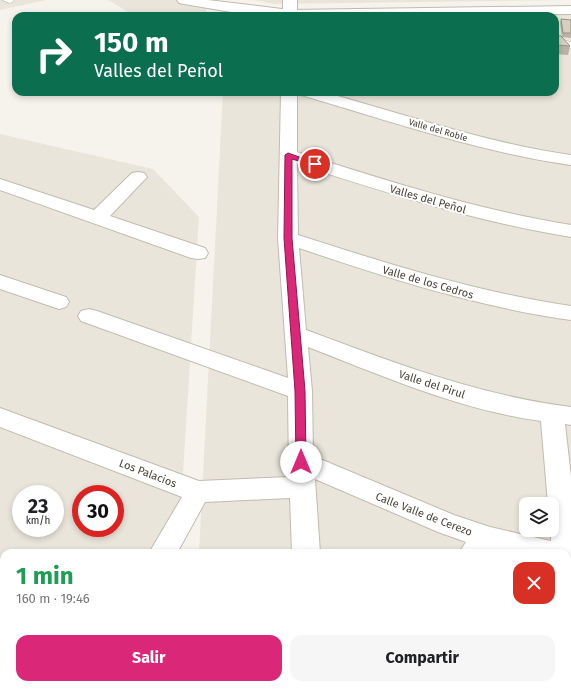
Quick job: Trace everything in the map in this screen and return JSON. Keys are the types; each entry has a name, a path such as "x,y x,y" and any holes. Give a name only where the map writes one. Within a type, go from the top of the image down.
{"street":[{"path":"184,0 237,9 391,12"},
{"path":"554,12 571,10"},
{"path":"289,96 288,238 297,335 306,549"},
{"name":"Valle del Roble","path":"321,96 492,145 529,154 571,160"},
{"name":"Valles del Peñol","path":"288,155 466,210 512,221 571,231"},
{"path":"98,217 138,177"},
{"path":"0,184 198,253"},
{"name":"Valle de los Cedros","path":"288,238 458,292 517,305 571,313"},
{"path":"0,282 59,302"},
{"path":"89,316 205,358 256,374 300,391"},
{"name":"Valle del Pirul","path":"297,335 416,379 486,401 561,415"},
{"path":"561,415 566,549"},
{"name":"Los Palacios","path":"0,417 198,492 302,475"},
{"name":"Calle Valle de Cerezo","path":"302,475 398,504 481,546 511,549"},
{"path":"165,549 198,492"}],"lane":[{"path":"559,42 571,45"}],"shaded area":[{"path":"0,0 46,0 0,10"},
{"path":"108,0 203,0 207,12 128,12"},
{"path":"253,0 566,0 274,4"},
{"path":"571,9 571,549 199,549 223,96 559,96 559,12 400,12"},
{"path":"0,134 153,169 199,217 178,549 0,549"}],"building":[{"path":"561,19 571,20 571,33 563,33"},
{"path":"559,36 561,36 570,46 559,45"}],"route":[{"path":"301,462 300,391 297,335 288,238 288,155 315,164"}]}
